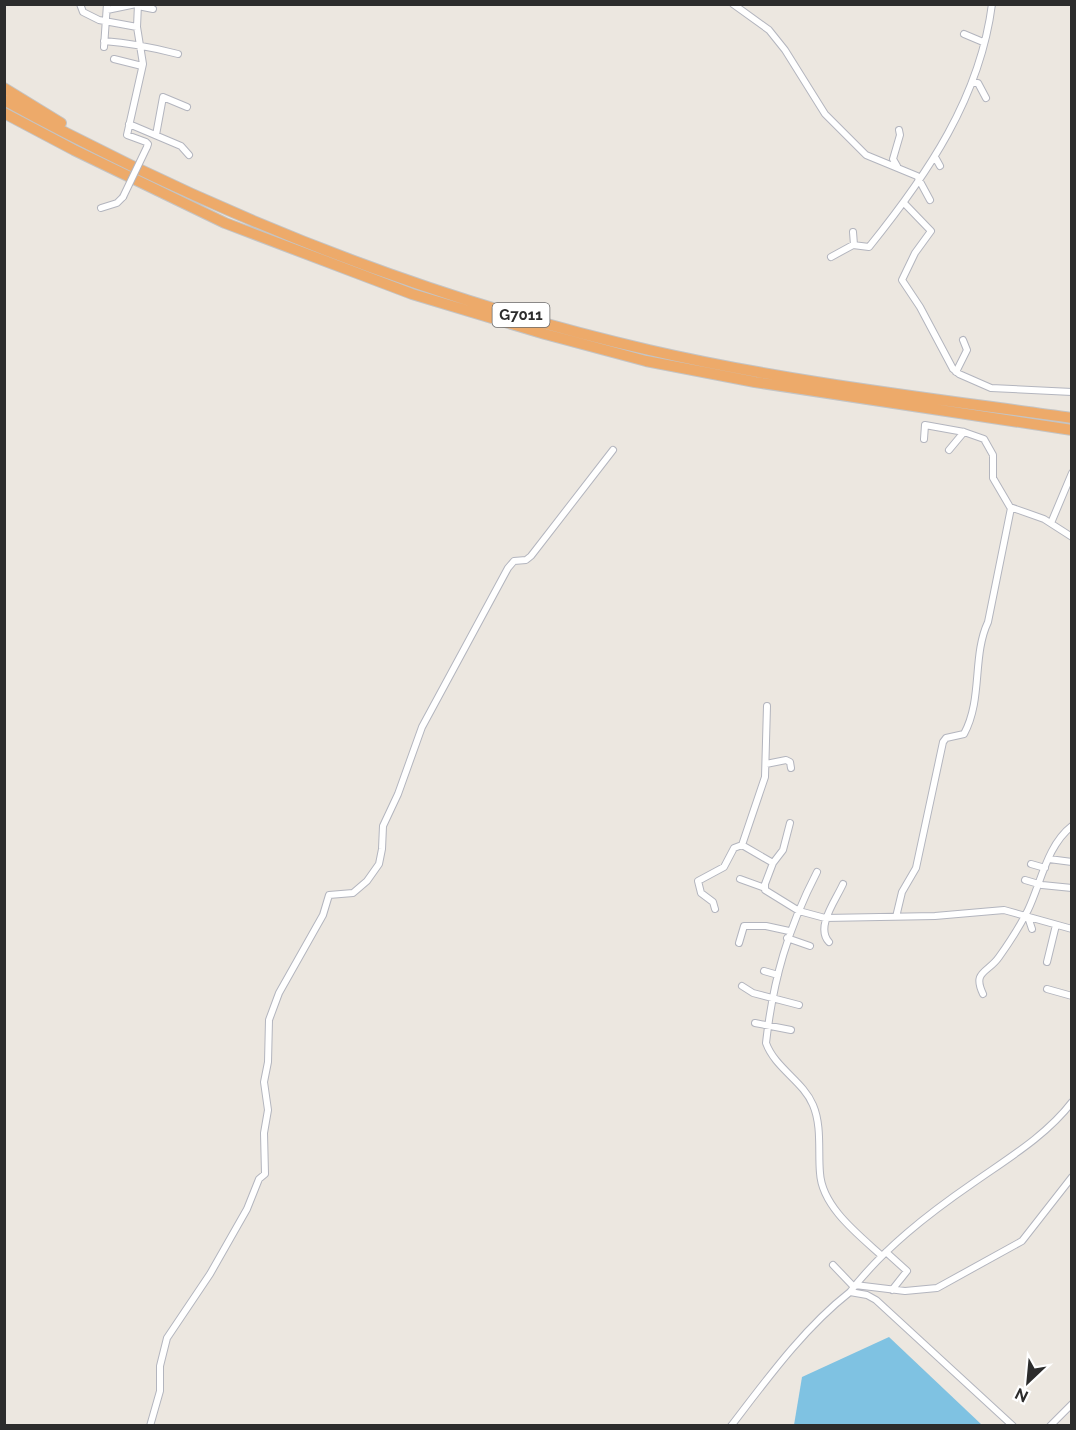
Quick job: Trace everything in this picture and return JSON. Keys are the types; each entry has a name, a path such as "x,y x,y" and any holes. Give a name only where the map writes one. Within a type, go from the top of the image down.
{"highway":[{"path":"4,88 110,157"},
{"name":"G7011","path":"4,100 110,157 317,247 415,284 648,350 757,372 1071,418"},
{"name":"G7011","path":"4,112 74,150 225,223 412,294 533,331 646,361 755,382 1071,430"}],"street":[{"path":"80,4 83,12 107,22 137,27"},
{"path":"732,4 769,30 785,50 825,114 862,151 871,158 898,167 921,179 930,200"},
{"path":"831,257 854,244 869,247 904,203 935,157 973,83 992,4"},
{"path":"101,207 120,201 123,197 148,144 127,135 142,66 138,44 137,5"},
{"path":"153,9 137,5 107,8 104,44 138,44 178,54"},
{"path":"964,34 983,42"},
{"path":"114,59 142,66"},
{"path":"973,83 978,82 986,98"},
{"path":"156,135 163,98 187,107"},
{"path":"129,124 181,146 189,155"},
{"path":"898,130 900,135 893,159 898,167"},
{"path":"935,157 940,166"},
{"path":"904,203 931,231 910,262 902,280 956,372 965,379 991,388 1071,392"},
{"path":"853,232 854,244"},
{"path":"956,372 967,350 963,340"},
{"path":"924,440 925,425 980,436 989,445 993,454 993,478 1011,508 1052,523 1071,537"},
{"path":"949,450 964,432"},
{"path":"150,1425 160,1391 160,1366 167,1338 210,1274 246,1212 258,1181 265,1174 264,1129 268,1110 264,1082 268,1062 268,1024 279,993 323,915 329,895 353,893 367,881 379,864 383,826 398,795 422,726 508,568 514,561 526,560 531,556 612,450"},
{"path":"1052,523 1071,473"},
{"path":"896,917 902,892 916,868 943,742 946,738 964,734 970,716 977,688 984,631 988,622 1011,508"},
{"path":"742,845 763,783 766,764 767,706"},
{"path":"766,764 786,760 790,762 791,768"},
{"path":"765,888 773,863 780,857 790,823"},
{"path":"983,994 978,986 980,976 997,960 1027,916 1036,884 1060,836 1071,826"},
{"path":"742,845 773,863"},
{"path":"715,909 713,902 700,893 698,881 724,867 734,848 742,845"},
{"path":"1049,859 1071,862"},
{"path":"1031,864 1045,868"},
{"path":"817,872 789,931 778,975 766,1043 813,1106 818,1127 820,1177 824,1191 845,1220 907,1271 892,1290"},
{"path":"740,879 765,888 797,910 826,918 947,915 996,910 1071,929"},
{"path":"1025,880 1036,884 1071,888"},
{"path":"829,942 824,936 826,918 843,884"},
{"path":"1027,916 1032,929"},
{"path":"1047,962 1056,925"},
{"path":"739,943 744,926 766,926 789,931"},
{"path":"787,939 810,946"},
{"path":"764,971 778,975"},
{"path":"742,986 753,993 799,1005"},
{"path":"1047,988 1071,996"},
{"path":"755,1023 791,1030"},
{"path":"731,1425 833,1305 853,1288 884,1254 965,1188 1059,1118 1071,1102"},
{"path":"853,1288 892,1290 938,1288 1022,1241 1071,1177"},
{"path":"833,1265 853,1288 876,1300 1013,1425"},
{"path":"1050,1425 1071,1404"}],"water":[{"path":"889,1337 982,1425 794,1425 802,1377"}]}
